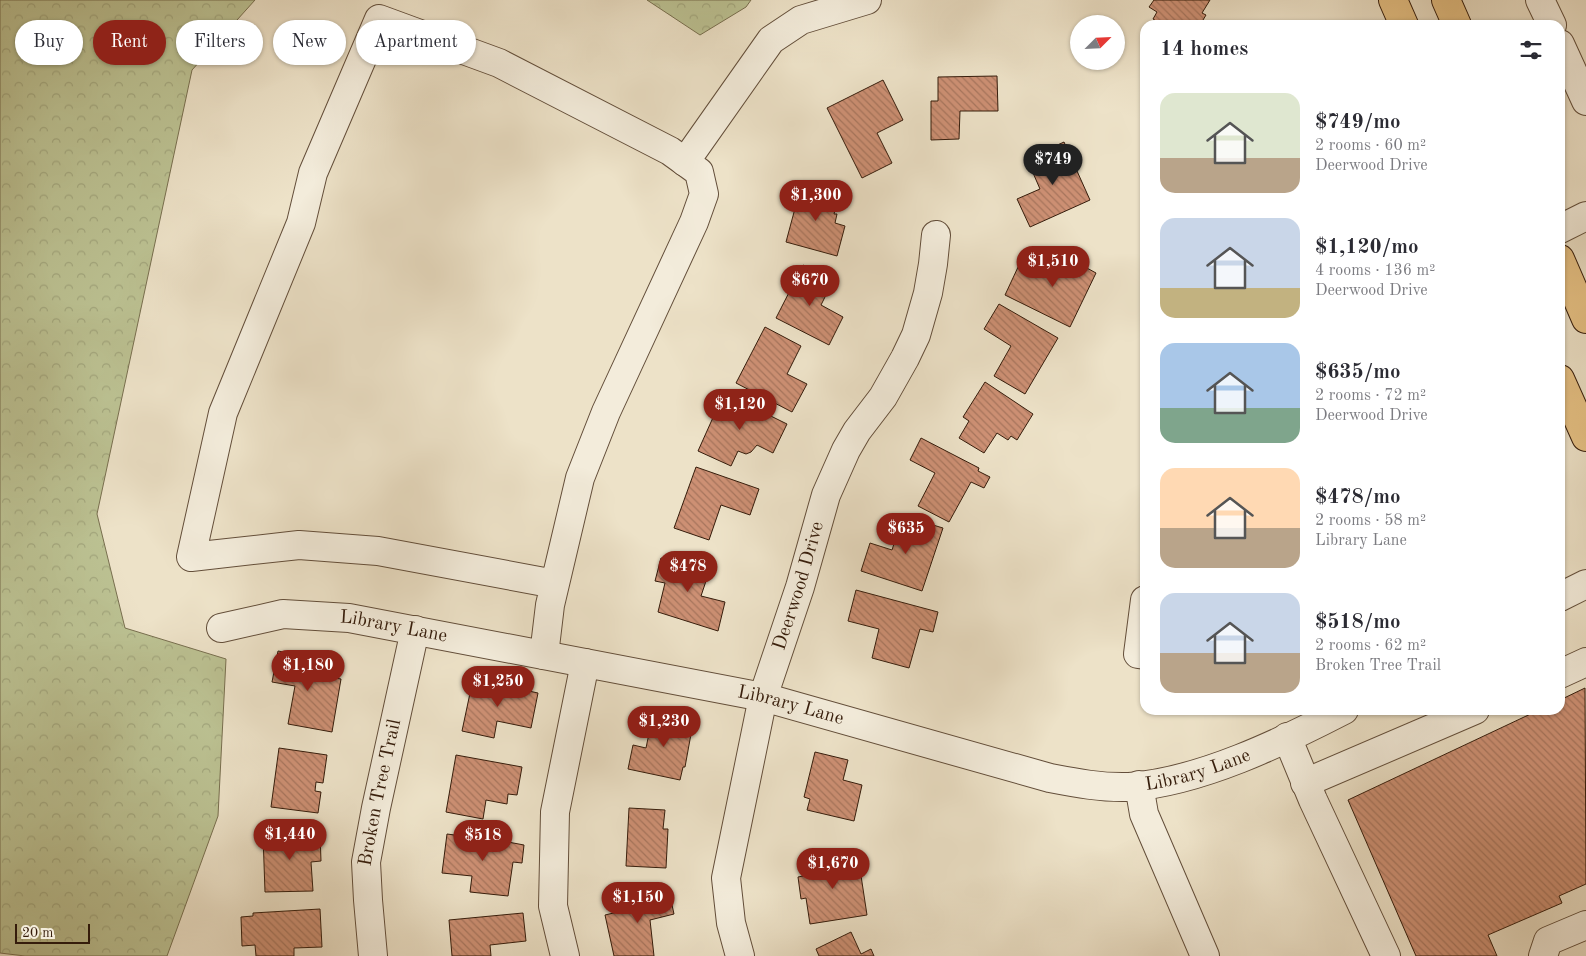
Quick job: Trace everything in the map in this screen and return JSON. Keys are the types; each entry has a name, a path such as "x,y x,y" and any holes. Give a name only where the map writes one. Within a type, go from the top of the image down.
{"main road":[{"path":"1392,0 1402,20"},
{"path":"1446,0 1455,20"},
{"path":"1565,271 1586,319"},
{"path":"1565,389 1586,437"}],"street":[{"path":"686,162 771,40 801,20 867,0"},
{"path":"1540,0 1550,20"},
{"path":"544,655 550,605 555,584 580,478 606,412 694,222 704,194 699,172 670,151 499,63 379,19 314,173 302,222 223,414 191,557 300,545 378,551 555,584"},
{"path":"1565,55 1586,101"},
{"path":"1565,226 1586,216"},
{"name":"Deerwood Drive","path":"740,956 730,922 726,878 763,697 800,587 826,495 846,450 857,431 883,398 916,335 928,293 936,235"},
{"name":"Library Lane","path":"221,628 284,614 349,618 763,697 1050,778 1090,786 1139,785 1163,782 1223,766 1333,715"},
{"name":"Broken Tree Trail","path":"373,956 366,862 415,630"},
{"path":"1140,639 1138,654 1140,654"},
{"path":"1565,672 1586,662"},
{"path":"566,956 553,906 555,812 585,663"},
{"path":"1306,783 1463,715"},
{"path":"1287,737 1306,783 1386,956"},
{"path":"1139,785 1144,814 1205,956"},
{"path":"1543,956 1548,941 1586,924"}],"green space":[{"path":"0,0 255,0 237,20 176,20 176,65 196,65 192,70 97,514 125,628 226,659 218,816 167,956 25,956 0,953"},
{"path":"647,0 751,0 746,7 700,35"}],"building":[{"path":"1154,0 1210,0 1202,13 1206,15 1203,20 1155,20 1153,19 1157,12 1149,7"},
{"path":"997,76 998,111 960,111 959,139 931,140 931,101 938,101 938,77"},
{"path":"883,80 903,120 877,133 892,163 862,178 827,108"},
{"path":"1064,142 1090,200 1030,227 1017,199 1040,189 1027,159"},
{"path":"801,186 839,196 834,214 837,214 835,223 845,226 837,256 786,242"},
{"path":"1054,250 1096,273 1070,327 1005,295 1019,265 1042,276"},
{"path":"803,265 833,281 821,305 843,317 829,345 776,318"},
{"path":"999,304 1058,338 1025,394 994,376 1011,346 984,329"},
{"path":"765,327 801,346 787,374 807,384 792,412 736,383"},
{"path":"985,382 1033,414 1017,440 1011,436 1008,440 997,433 984,453 959,438 969,421 963,417"},
{"path":"724,393 787,424 773,453 757,445 751,452 746,454 738,451 731,466 698,451"},
{"path":"921,438 979,468 978,471 990,477 984,488 971,482 949,522 918,506 935,473 910,460"},
{"path":"696,467 759,489 750,515 721,505 709,540 674,528"},
{"path":"903,516 943,528 922,591 861,571 870,543 892,550"},
{"path":"676,557 711,566 701,596 725,602 718,631 658,612 665,583 655,581 661,558 674,561"},
{"path":"856,590 938,612 933,632 920,629 909,668 872,658 879,629 848,621"},
{"path":"278,651 316,658 313,674 341,679 332,732 288,724 295,686 272,682"},
{"path":"473,679 538,693 531,728 497,721 494,738 462,731"},
{"path":"1585,688 1586,884 1559,896 1562,903 1488,935 1497,956 1416,956 1348,800 1528,715 1565,715 1565,698"},
{"path":"653,714 693,723 685,767 683,767 680,780 628,769 633,745 646,748"},
{"path":"279,748 327,755 323,783 316,782 315,791 321,792 318,813 271,807"},
{"path":"815,752 848,760 843,780 862,785 854,821 807,810 810,799 804,797"},
{"path":"456,755 522,767 517,795 508,794 507,804 486,800 483,819 446,812"},
{"path":"629,808 665,810 663,829 668,829 666,868 626,866"},
{"path":"320,833 321,861 311,862 313,891 265,892 263,835"},
{"path":"447,834 493,840 494,835 509,836 508,842 524,845 522,863 513,862 508,896 470,892 472,876 442,873"},
{"path":"858,856 867,915 810,924 806,898 801,899 798,877 803,876 801,865"},
{"path":"668,887 674,914 650,920 654,956 614,956 605,915 639,907 636,894"},
{"path":"320,909 322,947 294,948 294,956 256,956 255,945 242,946 241,917 253,916 253,913"},
{"path":"523,913 526,941 490,945 491,956 452,956 449,920"},
{"path":"851,932 861,954 871,949 874,956 819,956 816,949"}]}
